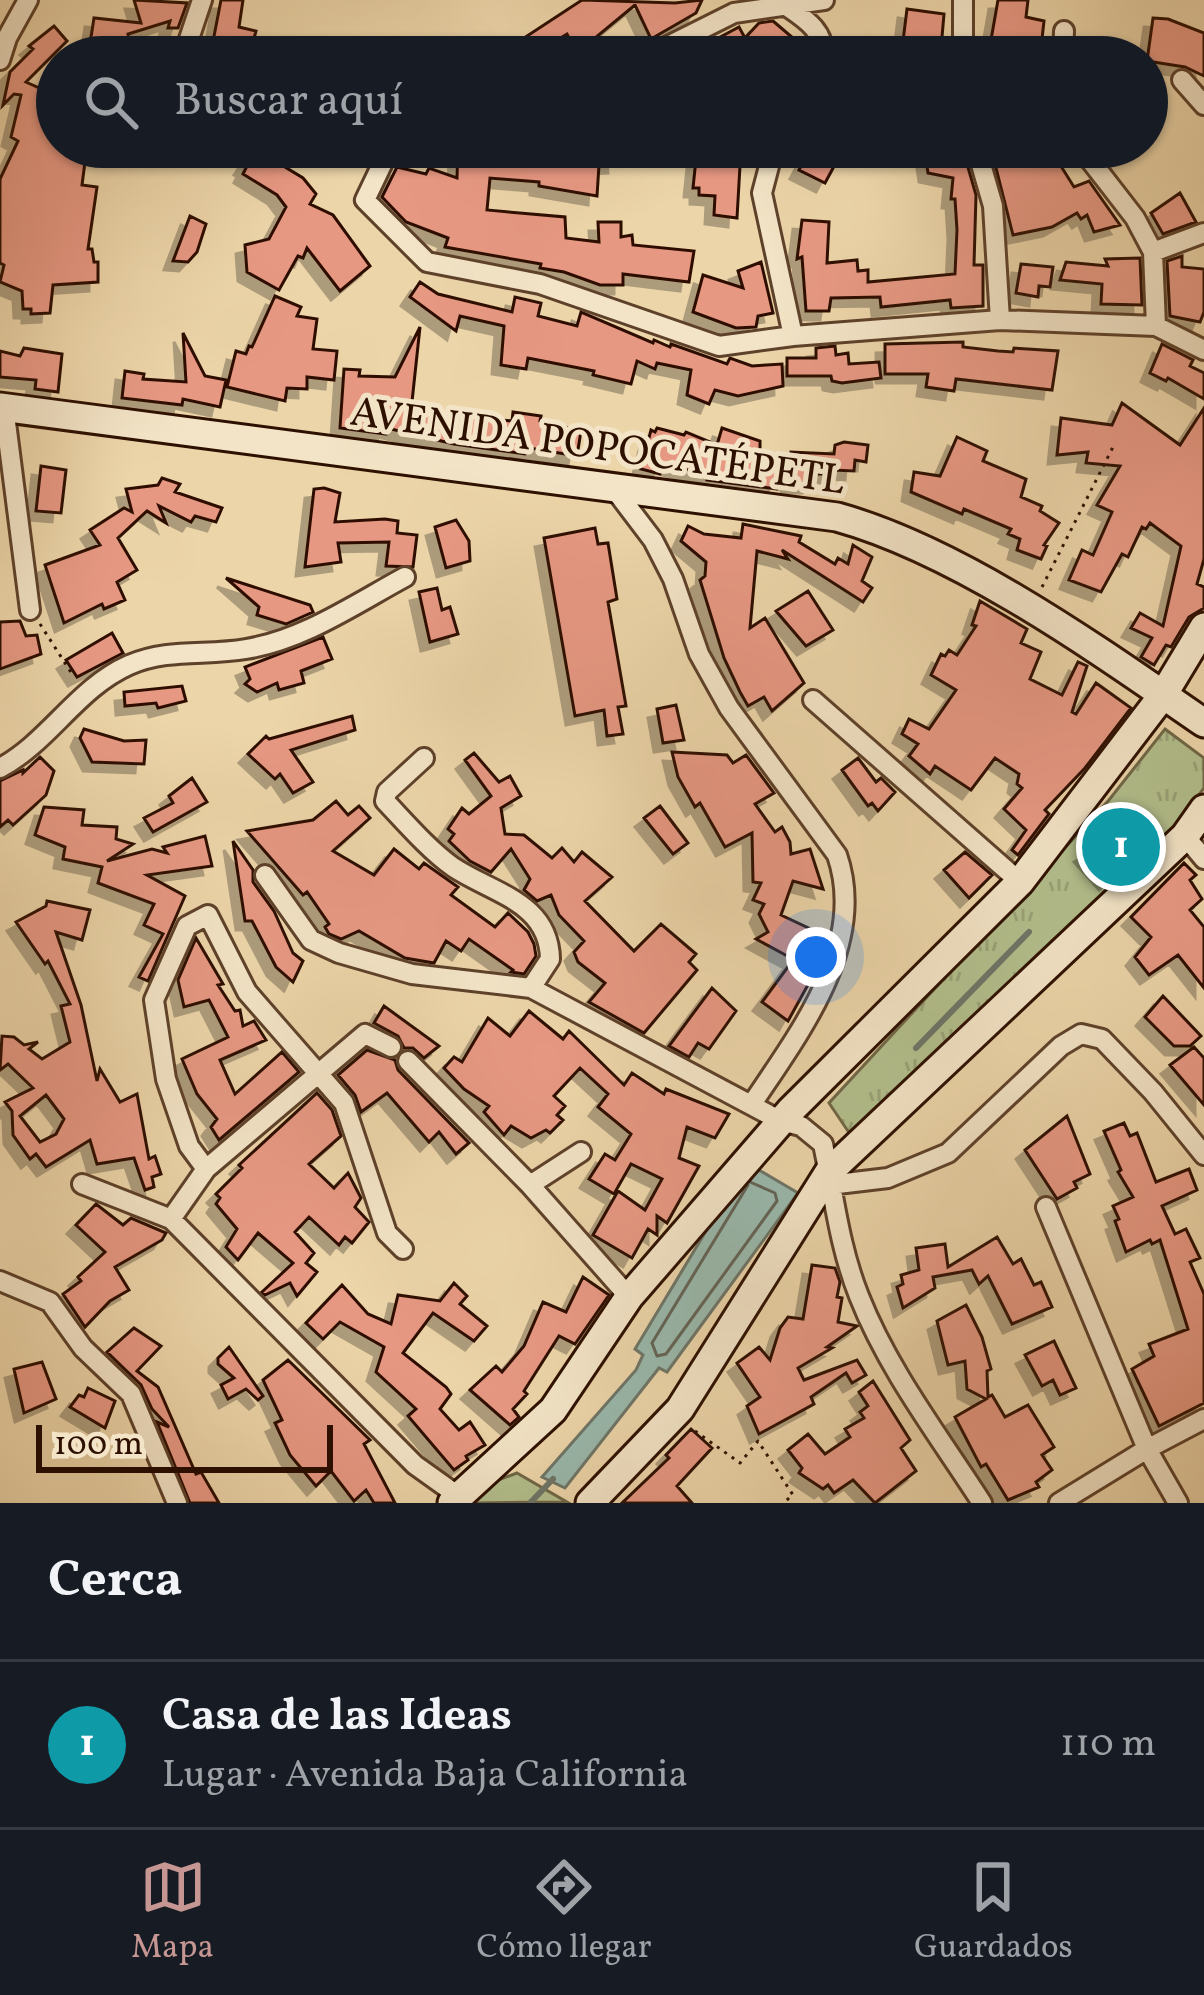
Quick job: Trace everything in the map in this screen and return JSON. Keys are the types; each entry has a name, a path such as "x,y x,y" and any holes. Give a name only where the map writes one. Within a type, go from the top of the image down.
{"street":[{"path":"0,60 28,0"},
{"path":"190,36 202,0"},
{"path":"688,36 734,13 780,2 824,0"},
{"path":"963,0 963,36"},
{"path":"780,2 815,27 819,36"},
{"path":"1064,31 1064,36"},
{"path":"1182,80 1204,106"},
{"path":"380,168 364,200 427,262 540,284 719,346 1000,320 1156,326 1204,350"},
{"path":"769,168 762,193 793,336"},
{"path":"982,168 993,206 1000,320"},
{"path":"1096,168 1135,218 1153,251 1156,326"},
{"path":"1153,251 1204,233"},
{"path":"2,407 30,610"},
{"name":"AVENIDA POPOCATÉPETL","path":"2,407 837,517 884,530 1030,610 1204,723"},
{"path":"612,486 652,540 673,579 699,654 729,708 837,855 845,878 846,905 830,972 814,1010 752,1104"},
{"path":"0,768 29,752 85,693 121,669 153,655 246,649 302,633 405,577"},
{"path":"82,1184 171,1220 454,1499 553,1410 629,1298 781,1121 1020,882 1163,695 1204,627"},
{"path":"813,700 1020,882"},
{"path":"424,758 387,792 385,801 452,866 517,900 545,928 550,958 531,988"},
{"path":"590,1503 674,1415 829,1179 1186,836 1204,809"},
{"path":"1186,836 1204,860"},
{"path":"265,875 310,940 412,974 531,988 781,1121 801,1126 823,1144 841,1243 875,1332 982,1503"},
{"path":"206,1169 189,1146 166,1079 154,1000 187,926 208,915 247,992 344,1103 387,1233 404,1249"},
{"path":"171,1220 206,1169 365,1034 392,1047"},
{"path":"829,1179 888,1178 948,1154 1061,1046 1081,1034 1102,1039 1204,1155"},
{"path":"415,1067 530,1185 629,1298"},
{"path":"530,1185 581,1153"},
{"path":"1046,1207 1147,1449 1178,1503"},
{"path":"0,1281 50,1302 83,1348 131,1394 177,1503"},
{"path":"1059,1503 1204,1419"}],"path":[{"path":"1030,610 1114,446"},
{"path":"30,610 85,693"},
{"path":"674,1415 740,1463 758,1441 794,1495 783,1503"}],"green space":[{"path":"1165,729 1204,758 1204,788 1170,834 852,1137 829,1103 1109,800"},
{"path":"517,1473 567,1502 472,1503 487,1484"}],"water":[{"path":"747,1163 798,1193 667,1372 659,1368 565,1488 542,1477 636,1370 643,1355 635,1349"}],"building":[{"path":"134,0 187,3 178,28 168,28 170,21 128,36 91,36 94,18 141,23"},
{"path":"221,0 243,0 239,27 256,31 255,36 214,36"},
{"path":"582,0 702,0 696,13 656,36 650,36 635,5 598,36 527,36"},
{"path":"998,0 1028,0 1026,17 1044,21 1042,36 992,36"},
{"path":"907,9 944,14 942,36 904,36"},
{"path":"1153,18 1204,33 1204,76 1168,64 1168,36 1150,36"},
{"path":"773,21 791,36 747,36 759,23"},
{"path":"54,26 63,36 42,36"},
{"path":"739,27 744,36 722,36"},
{"path":"36,40 36,72 26,82 36,87 36,168 84,168 82,185 97,187 88,249 98,262 98,282 53,285 50,313 31,314 31,309 23,309 22,291 0,282 4,265 0,263 0,179 18,141 11,137 21,95 14,94 3,105 10,72 33,49 29,46"},
{"path":"246,168 287,168 303,178 316,194 310,204 333,215 370,266 340,291 307,248 279,290 247,272 245,245 269,239 286,207 277,195 243,174"},
{"path":"396,168 426,174 429,168 457,178 457,168 599,168 597,196 539,186 539,182 490,178 487,210 565,217 566,238 599,242 598,222 621,222 621,237 632,235 633,245 694,251 689,282 623,274 623,285 600,285 540,268 541,264 445,247 448,238 406,222 382,197"},
{"path":"695,168 740,168 737,218 714,215 715,196 699,195 699,188 693,188"},
{"path":"800,168 833,168 825,183"},
{"path":"927,168 968,168 976,195 974,265 983,265 983,306 951,308 950,300 881,307 880,297 831,298 829,311 806,311 802,257 797,259 802,220 829,222 827,263 857,260 858,271 868,270 868,282 955,274 953,178 928,173"},
{"path":"996,168 1062,168 1074,187 1089,181 1120,225 1094,232 1087,215 1081,219 1077,213 1052,227 1013,235"},
{"path":"1180,193 1196,222 1163,234 1151,213"},
{"path":"190,216 206,224 197,252 188,262 173,261"},
{"path":"1182,256 1182,267 1204,269 1200,322 1170,316 1167,261"},
{"path":"1140,258 1142,305 1101,304 1102,284 1060,280 1066,262 1108,266 1105,259"},
{"path":"761,262 773,313 758,316 756,327 736,328 693,312 703,275 743,288 738,271"},
{"path":"1021,264 1053,267 1050,287 1039,286 1038,297 1016,293"},
{"path":"420,282 438,294 512,312 515,297 541,303 538,316 577,326 581,312 653,343 671,344 727,364 730,358 752,366 782,364 783,386 738,396 715,390 709,404 687,395 691,370 657,363 655,369 637,361 631,384 528,358 526,369 501,365 504,326 460,316 456,331 410,297"},
{"path":"275,296 301,307 297,316 317,319 313,349 337,351 334,380 307,377 307,389 287,388 285,401 227,387 236,351 246,354 252,347"},
{"path":"420,327 411,411 512,421 513,412 541,416 540,421 581,431 577,456 454,444 387,428 386,434 340,428 344,369 360,370 359,376 395,377"},
{"path":"183,333 205,376 226,380 220,407 183,399 182,405 122,398 125,371 144,374 143,379 186,382"},
{"path":"963,342 963,347 998,351 1058,351 1052,390 956,379 954,391 926,387 928,374 885,374 885,344"},
{"path":"1162,344 1193,360 1190,366 1204,373 1204,399 1150,373"},
{"path":"835,346 836,355 848,353 849,364 879,362 881,378 842,383 832,381 831,376 787,376 787,358 816,358 816,348"},
{"path":"24,348 62,354 58,392 35,389 36,380 0,377 0,351 20,356"},
{"path":"1122,403 1180,445 1204,408 1204,559 1197,584 1204,587 1204,608 1189,617 1154,665 1141,657 1152,638 1131,628 1140,613 1163,626 1181,546 1150,523 1142,527 1128,557 1122,554 1101,592 1069,580 1082,550 1093,555 1112,512 1097,505 1120,466 1086,463 1088,452 1057,455 1061,418 1112,425"},
{"path":"722,428 760,441 760,470 778,470 777,489 707,480 708,475 663,464 660,474 641,469 651,430 686,432 717,445"},
{"path":"957,437 987,451 983,461 1026,479 1021,497 1042,506 1040,511 1059,523 1041,559 1017,550 1020,539 1008,534 1011,529 911,492 914,472 940,476"},
{"path":"835,445 868,445 866,462 855,460 854,471 812,474 811,484 790,484 791,452 834,454"},
{"path":"41,466 66,470 61,513 36,511"},
{"path":"162,478 180,484 175,492 222,508 216,522 195,516 191,522 159,506 166,523 147,511 118,538 137,570 117,582 125,600 104,609 102,604 64,623 45,565 100,545 90,530 124,508 132,512 126,489 158,485"},
{"path":"314,489 340,493 335,522 398,521 397,533 417,535 413,567 386,566 389,542 338,543 341,562 305,567"},
{"path":"456,520 469,541 470,561 446,568 435,527"},
{"path":"743,524 801,536 799,542 835,564 838,558 848,564 853,545 872,557 862,581 872,588 863,602 782,550 788,559 757,551 750,628 765,618 804,683 772,711 764,697 748,706 740,692 724,658 700,580 706,562 681,541 688,526 704,534 741,538"},
{"path":"595,528 598,544 608,543 617,599 608,602 626,706 618,707 623,734 607,736 604,710 575,716 544,538"},
{"path":"226,578 310,605 313,612 286,624 257,615 259,607"},
{"path":"437,588 442,610 450,607 458,634 430,642 419,592"},
{"path":"808,591 833,630 806,646 776,611"},
{"path":"980,601 1027,629 1021,643 1041,652 1030,679 1062,695 1078,662 1087,666 1072,712 1076,714 1096,683 1131,708 1045,810 1049,814 1018,855 1012,850 1026,830 1004,809 1022,788 1017,784 1019,774 995,758 971,790 935,766 930,774 909,756 918,744 902,734 909,719 929,729 956,690 931,675 941,654 949,650 957,655 976,626 972,625"},
{"path":"20,621 26,636 37,635 41,654 0,669 0,622"},
{"path":"112,633 123,653 77,677 66,660"},
{"path":"323,637 332,659 301,671 304,683 279,690 277,683 257,692 245,684 250,679 245,667"},
{"path":"182,686 186,701 158,708 156,703 125,706 124,692"},
{"path":"676,705 684,740 663,743 657,709"},
{"path":"352,716 355,730 291,750 313,782 293,793 280,774 275,779 248,754 266,736 269,739"},
{"path":"84,729 124,741 146,740 144,764 92,762 80,738"},
{"path":"672,752 727,755 733,763 746,755 774,793 755,804 775,832 782,827 791,854 810,849 823,889 793,881 781,915 817,932 802,964 756,939 768,932 759,914 764,904 753,900 761,883 753,882 752,833 725,847 700,803 695,807 678,777"},
{"path":"474,753 499,782 510,776 521,796 501,808 505,834 524,835 552,858 562,848 574,862 582,852 612,877 585,901 634,951 661,924 696,954 689,962 697,970 644,1033 589,1002 605,983 578,962 574,952 584,941 559,915 551,895 537,901 524,890 530,879 511,849 491,872 470,861 449,841 454,834 448,829 462,808 469,814 491,796 465,760"},
{"path":"40,757 54,771 46,795 13,825 8,820 0,827 0,781 23,773"},
{"path":"858,758 876,782 881,778 895,792 878,811 872,803 868,806 842,770"},
{"path":"192,778 207,802 153,832 144,818 173,803 169,796"},
{"path":"336,801 348,815 359,806 370,818 333,851 374,875 394,849 419,869 424,863 458,887 451,895 495,927 508,913 534,944 536,956 524,974 511,972 469,939 461,951 446,941 434,963 405,958 359,931 341,939 329,934 325,927 329,924 307,892 303,895 247,831 313,820"},
{"path":"660,806 688,843 673,854 644,818"},
{"path":"44,807 84,810 82,825 117,827 116,839 133,844 107,861 152,849 167,853 163,847 205,836 212,866 147,875 185,896 148,981 139,977 163,934 144,925 154,904 98,883 102,867 63,859 65,847 35,835"},
{"path":"1136,815 1157,838 1108,881 1083,853 1105,841 1099,835"},
{"path":"233,841 253,870 253,882 274,911 293,953 303,961 293,982 276,967 252,921 245,921"},
{"path":"965,852 992,875 969,898 944,870"},
{"path":"1184,863 1196,875 1190,880 1202,899 1190,910 1204,927 1204,988 1178,955 1149,975 1135,957 1151,937 1131,917"},
{"path":"47,901 90,910 82,940 56,932 81,1005 97,1081 100,1069 120,1102 137,1094 149,1159 155,1156 161,1174 152,1177 154,1187 145,1190 134,1158 97,1164 90,1140 46,1167 36,1154 30,1159 13,1135 12,1111 5,1102 33,1088 8,1064 0,1070 2,1036 14,1037 24,1045 38,1042 29,1049 42,1059 70,1042 61,1006 70,1004 48,961 45,964 16,922","holes":["46,1095 64,1119 56,1134 40,1142 20,1116"]},
{"path":"196,938 223,984 218,985 235,1011 240,1010 243,1026 254,1021 266,1040 220,1060 235,1094 282,1052 299,1072 219,1140 211,1127 217,1119 197,1094 182,1059 228,1037 209,1000 184,1007 178,980"},
{"path":"793,960 815,972 788,1021 762,1002"},
{"path":"712,988 736,1011 709,1049 698,1043 689,1057 669,1046"},
{"path":"1163,996 1201,1036 1190,1046 1174,1046 1145,1017"},
{"path":"384,1006 439,1046 424,1058 413,1048 404,1048 398,1036 374,1023"},
{"path":"529,1011 563,1039 569,1031 624,1085 632,1073 664,1094 666,1089 729,1114 715,1138 687,1127 679,1158 699,1166 667,1223 657,1216 657,1235 648,1229 632,1258 593,1235 618,1191 645,1210 662,1179 631,1164 614,1194 589,1179 605,1154 615,1160 631,1134 598,1107 608,1094 580,1068 554,1096 565,1106 557,1115 563,1120 550,1133 546,1130 531,1138 511,1126 504,1135 484,1112 489,1106 444,1068 454,1057 462,1062 488,1018 510,1036"},
{"path":"1194,1047 1204,1058 1204,1105 1170,1065"},
{"path":"367,1050 395,1060 398,1070 469,1143 456,1154 439,1132 429,1142 387,1093 361,1112 355,1095 338,1075"},
{"path":"317,1093 332,1110 341,1136 309,1164 334,1188 348,1173 361,1198 355,1207 369,1222 352,1243 345,1237 339,1245 309,1217 295,1232 314,1253 306,1263 317,1272 297,1296 290,1283 265,1295 262,1292 293,1263 258,1233 238,1260 226,1247 237,1229 216,1204 220,1198 216,1194 242,1168 239,1165"},
{"path":"1067,1116 1090,1174 1057,1199 1025,1150"},
{"path":"1124,1123 1130,1136 1137,1133 1156,1182 1189,1169 1197,1190 1162,1206 1175,1234 1186,1229 1200,1258 1190,1262 1204,1294 1204,1403 1159,1426 1132,1369 1154,1356 1149,1344 1188,1329 1160,1240 1126,1252 1115,1221 1119,1219 1113,1206 1133,1197 1118,1172 1104,1131"},
{"path":"96,1204 123,1225 131,1218 166,1233 162,1240 115,1267 129,1290 110,1301 85,1327 63,1294 105,1252 76,1225"},
{"path":"997,1237 1013,1264 1021,1259 1034,1285 1041,1282 1052,1307 1012,1324 988,1276 979,1284 972,1270 933,1277 935,1288 903,1308 897,1287 903,1284 901,1275 919,1270 916,1248 945,1244 948,1267"},
{"path":"812,1265 835,1268 840,1282 837,1297 842,1298 838,1322 857,1326 798,1368 804,1380 857,1360 866,1375 852,1383 846,1373 811,1397 814,1404 759,1434 747,1406 760,1397 737,1363 759,1347 770,1360 788,1317 803,1319"},
{"path":"583,1277 609,1295 575,1344 559,1336 524,1391 527,1394 513,1409 519,1417 510,1425 470,1390 496,1366 502,1372 524,1346 543,1302 566,1312"},
{"path":"454,1283 467,1296 460,1304 487,1326 474,1341 433,1313 403,1353 451,1394 440,1409 459,1430 470,1422 485,1445 454,1470 408,1416 416,1409 376,1372 384,1347 340,1322 323,1339 306,1323 342,1285 368,1314 391,1324 398,1295 440,1301"},
{"path":"966,1305 991,1369 987,1371 988,1397 992,1395 1005,1417 1028,1405 1054,1447 1042,1455 1052,1470 1036,1482 1039,1487 1008,1500 986,1464 981,1467 955,1417 986,1399 967,1389 965,1361 948,1365 937,1321"},
{"path":"134,1328 161,1346 137,1371 158,1387 196,1474 201,1472 219,1503 190,1503 157,1422 169,1427 152,1409 141,1385 107,1352"},
{"path":"1054,1341 1076,1388 1060,1395 1053,1380 1042,1386 1025,1355"},
{"path":"229,1347 263,1396 258,1400 246,1389 228,1399 221,1385 234,1378 218,1364 218,1358"},
{"path":"288,1360 370,1440 364,1444 395,1503 374,1503 366,1490 354,1501 331,1471 316,1486 290,1455 275,1423 282,1420 263,1380"},
{"path":"42,1362 56,1399 24,1413 14,1369"},
{"path":"873,1381 910,1440 901,1448 916,1471 875,1503 853,1480 834,1493 828,1485 823,1489 799,1473 802,1468 788,1450 808,1434 825,1454 850,1437 845,1429 864,1418 860,1412 868,1406 859,1392"},
{"path":"88,1388 115,1401 105,1428 70,1407"},
{"path":"691,1429 712,1448 677,1486 692,1503 622,1503 669,1458 666,1455"}],"waterway":[{"path":"916,1048 1029,932"},
{"path":"530,1503 553,1479"}],"place":[{"name":"Casa de las Ideas","path":"1121,847"}]}
